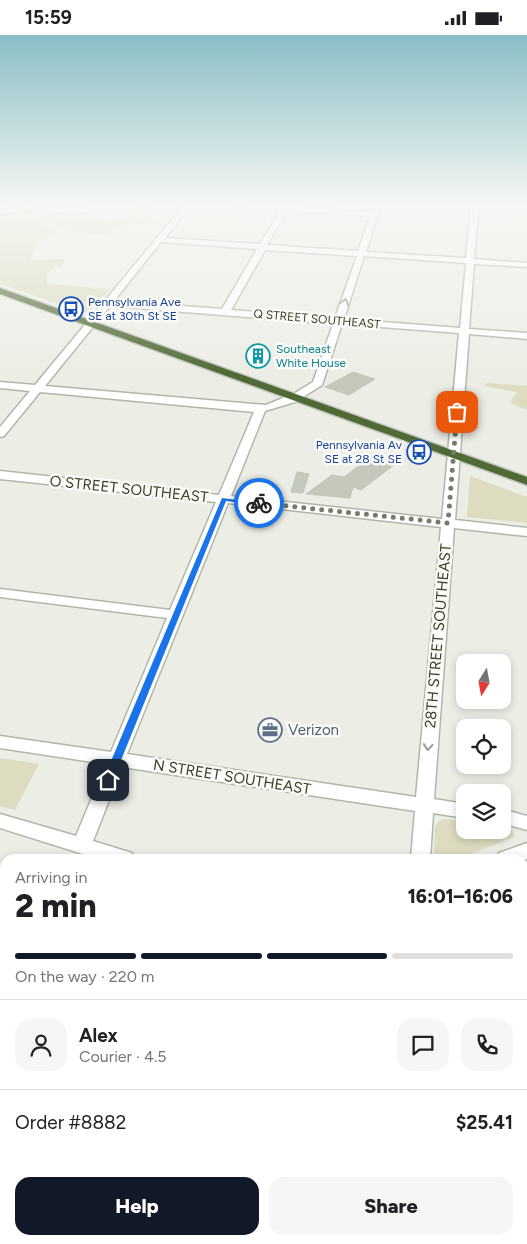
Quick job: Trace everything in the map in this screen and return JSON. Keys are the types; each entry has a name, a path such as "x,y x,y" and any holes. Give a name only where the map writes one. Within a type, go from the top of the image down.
{"highway":[{"path":"0,291 527,481"}],"street":[{"path":"0,434 143,260"},
{"path":"225,312 254,260"},
{"path":"0,385 262,409 271,407 294,397 318,383 359,260"},
{"path":"460,260 527,265"},
{"name":"28TH STREET SOUTHEAST","path":"420,854 469,261"},
{"name":"Q STREET SOUTHEAST","path":"108,303 527,336"},
{"path":"0,376 23,387"},
{"path":"82,845 262,409"},
{"name":"O STREET SOUTHEAST","path":"0,475 527,532"},
{"path":"0,593 176,615"},
{"name":"N STREET SOUTHEAST","path":"0,742 456,810"},
{"path":"511,819 527,823"},
{"path":"0,821 110,854"}],"green space":[{"path":"0,260 64,260 62,267 54,266 47,275 47,284 110,289 91,310 82,312 0,284"},
{"path":"488,383 527,386 527,410 510,403 517,392 485,386"},
{"path":"470,476 527,497 527,523 467,517"},
{"path":"0,758 39,764 15,810 0,806"},
{"path":"445,819 456,820 456,839 509,839 471,854 434,854 435,826 439,821"},
{"path":"511,830 512,830 514,837 511,838"}],"building":[{"path":"353,372 375,379 349,395 325,387"},
{"path":"376,453 398,462 361,490 353,487 350,498 306,494 332,475 344,477"},
{"path":"297,472 309,474 303,493 291,492"}],"way so far":[{"path":"259,503 448,523 457,412"}],"place":[{"name":"Pennsylvania Ave SE at 30th St SE","path":"71,309"},
{"name":"Southeast White House","path":"258,356"},
{"name":"Pennsylvania Av SE at 28 St SE","path":"419,452"},
{"name":"Verizon","path":"270,730"}],"route":[{"path":"108,780 224,499 259,503"}]}
